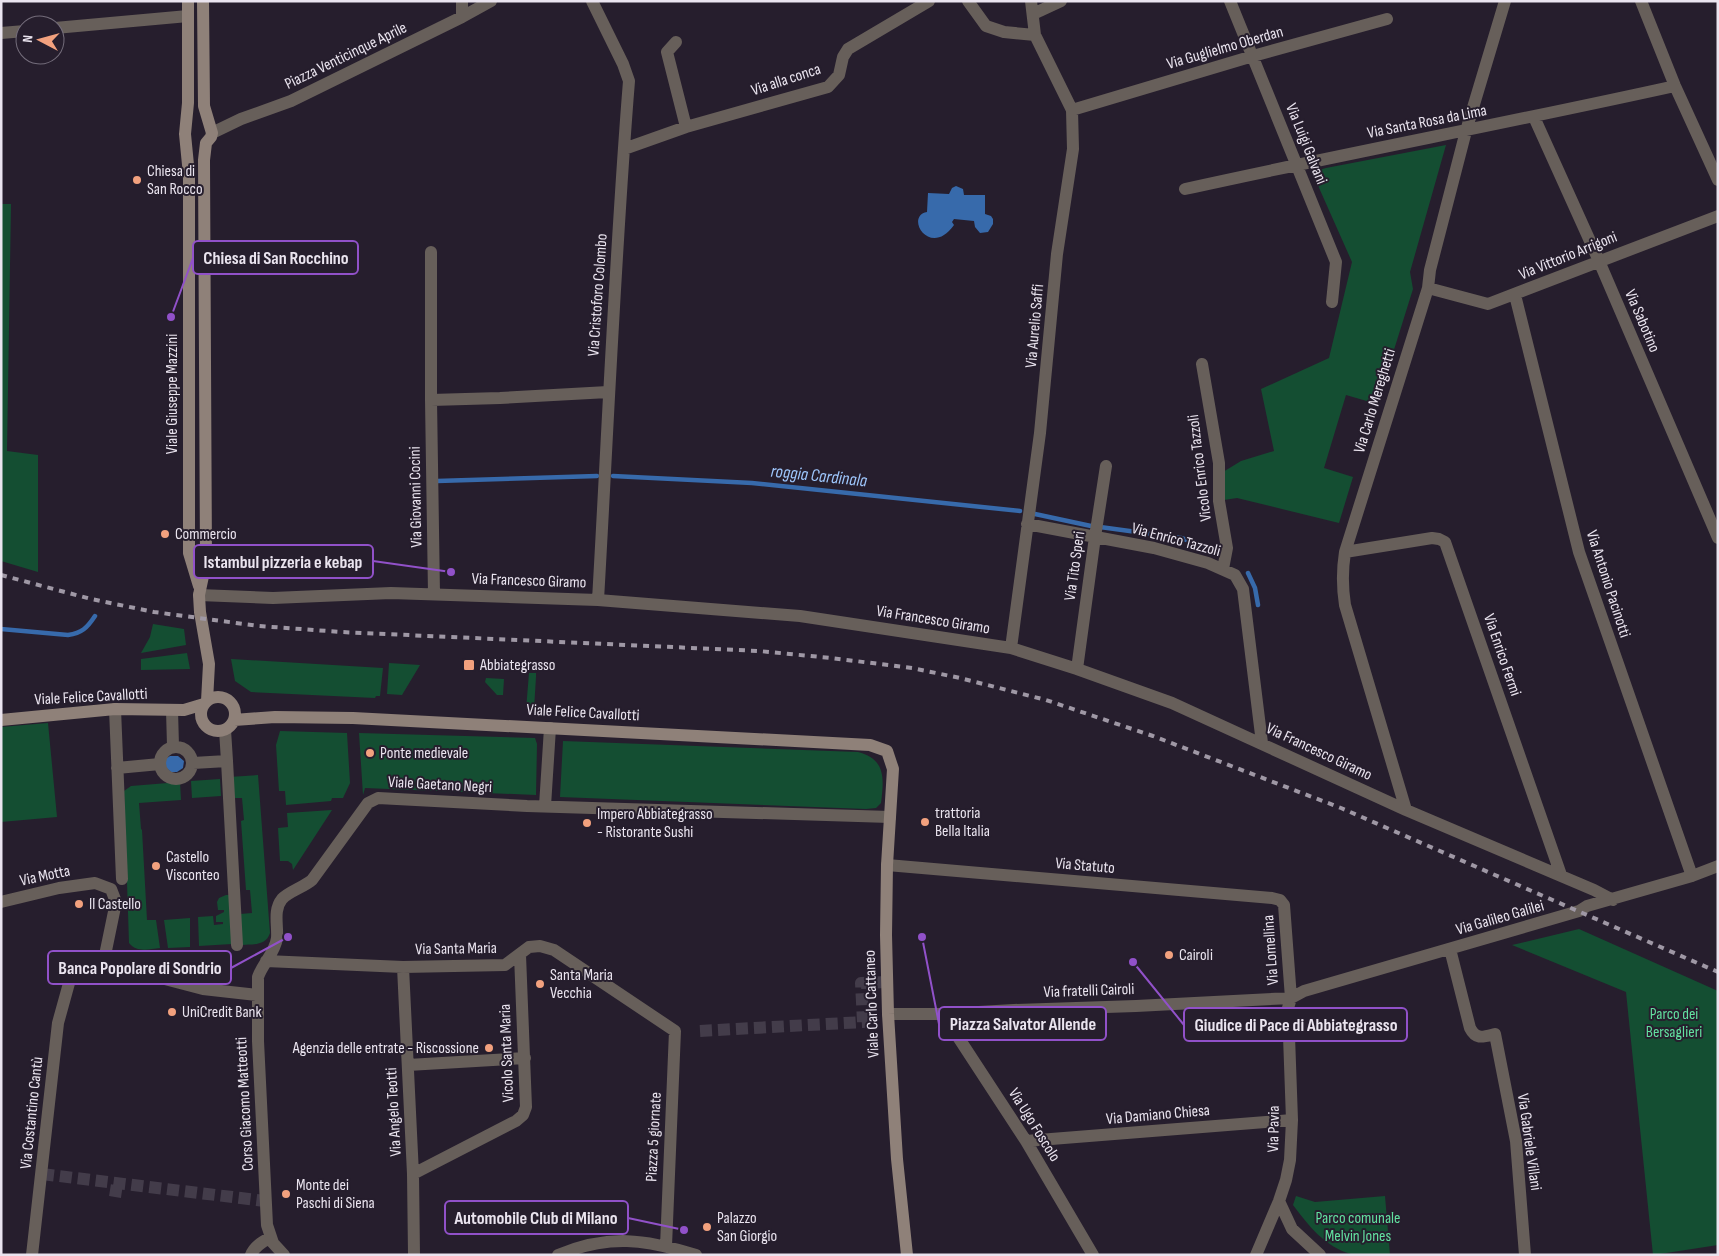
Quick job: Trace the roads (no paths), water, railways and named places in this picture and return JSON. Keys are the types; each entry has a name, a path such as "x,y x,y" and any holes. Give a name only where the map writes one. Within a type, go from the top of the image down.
{"street":[{"name":"Viale Giuseppe Mazzini","path":"188,1 186,129 188,175 189,553 199,592 200,612 209,664 205,703"},
{"name":"Viale Giuseppe Mazzini","path":"199,592 206,562 204,160 209,131 204,106 203,1"},
{"path":"462,1 462,17"},
{"name":"Piazza Venticinque Aprile","path":"209,131 291,101 491,1"},
{"name":"Via Cristoforo Colombo","path":"592,1 623,64 629,81 608,392 607,452 598,600"},
{"name":"Via alla conca","path":"624,149 686,127 828,87 839,75 843,57 848,49 929,1"},
{"path":"968,1 986,26 1004,32 1035,35"},
{"path":"1032,7 1061,1"},
{"name":"Via Luigi Galvani","path":"1230,1 1336,262 1332,302"},
{"name":"Via Carlo Mereghetti","path":"1406,810 1345,605 1342,586 1346,552 1428,288 1430,270 1466,131 1505,1"},
{"path":"1641,1 1718,180"},
{"name":"Via Aurelio Saffi","path":"1011,648 1040,433 1057,254 1073,149 1072,110 1035,35 1032,7"},
{"path":"65,27 188,16"},
{"name":"Via Guglielmo Oberdan","path":"1072,110 1253,56 1387,19"},
{"path":"1,33 15,32"},
{"path":"676,42 667,52 686,127"},
{"name":"Via Santa Rosa da Lima","path":"1185,189 1297,164 1534,118 1676,86"},
{"path":"187,125 199,118 209,131 198,146 187,138"},
{"name":"Via Sabotino","path":"1534,118 1599,261 1718,538"},
{"name":"Via Vittorio Arrigoni","path":"1428,288 1488,304 1718,216"},
{"name":"Via Giovanni Cocini","path":"431,252 434,594"},
{"name":"Via Antonio Pacinotti","path":"1515,295 1579,552 1692,876"},
{"name":"Vicolo Enrico Tazzoli","path":"1202,364 1219,463 1219,501 1227,548 1223,569"},
{"path":"431,400 608,392"},
{"name":"Via Tito Speri","path":"1077,669 1106,466"},
{"name":"Via Enrico Tazzoli","path":"1027,524 1154,548 1223,569 1235,575 1243,590 1262,743"},
{"name":"Via Enrico Fermi","path":"1346,552 1432,538 1439,538 1445,542 1561,876"},
{"name":"Via Francesco Giramo","path":"199,592 273,598 391,593 598,600 800,616 1011,648 1172,703 1406,810 1613,900"},
{"name":"Viale Giuseppe Mazzini","path":"209,664 228,701"},
{"path":"215,697 228,701 235,713 234,720 229,728 225,730 210,730 205,726 201,717 205,703 215,697"},
{"name":"Viale Felice Cavallotti","path":"228,701 244,709 275,717"},
{"name":"Viale Felice Cavallotti","path":"1,720 115,709 178,710 205,703"},
{"path":"115,709 122,879"},
{"path":"173,746 178,710"},
{"name":"Viale Felice Cavallotti","path":"178,710 201,717"},
{"name":"Viale Felice Cavallotti","path":"234,720 275,717 353,718 870,745 887,751"},
{"path":"545,806 550,728"},
{"path":"225,730 237,945"},
{"path":"173,746 182,747 189,752 193,763 189,772 183,777 175,779 168,777 163,772 160,764 161,756 173,746"},
{"name":"Viale Carlo Cattaneo","path":"887,751 893,769 887,865 888,1014 897,1160 907,1255"},
{"path":"193,763 227,761"},
{"path":"117,768 160,764"},
{"name":"Viale Gaetano Negri","path":"270,956 277,938 277,909 283,898 312,880 368,803 378,798 545,806 890,817"},
{"name":"Via Statuto","path":"887,865 1280,900"},
{"name":"Via Galileo Galilei","path":"1291,998 1304,991 1579,911 1587,906 1692,876 1718,866"},
{"name":"Via Motta","path":"1,902 59,888 95,883 111,889 116,902 103,965"},
{"name":"Via Lomellina","path":"1280,900 1284,905 1291,998"},
{"name":"Via Santa Maria","path":"270,956 403,967 505,965 528,947 540,946 554,950 675,1031"},
{"name":"Via Gabriele Villani","path":"1450,949 1473,1034 1480,1038 1495,1034 1516,1140 1525,1255"},
{"name":"Vicolo Santa Maria","path":"413,1174 516,1121 523,1115 526,1107 520,955"},
{"name":"Corso Giacomo Matteotti","path":"270,956 258,977 257,995 266,1217 273,1243 284,1255"},
{"path":"103,965 203,989 257,995"},
{"name":"Via Costantino Cantù","path":"32,1255 58,1023 71,976 79,966 103,965"},
{"name":"Via Angelo Teotti","path":"403,967 413,1174 414,1255"},
{"name":"Via fratelli Cairoli","path":"888,1014 943,1014 1291,998"},
{"name":"Via Pavia","path":"1256,1255 1286,1180 1290,1160 1292,1120 1288,1055 1288,1008 1291,998"},
{"name":"Via Ugo Foscolo","path":"943,1014 1026,1142 1093,1255"},
{"name":"Piazza 5 giornate","path":"666,1246 675,1031"},
{"path":"408,1065 525,1058"},
{"name":"Via Damiano Chiesa","path":"1026,1142 1292,1120"},
{"path":"1278,1201 1292,1229 1320,1255"},
{"path":"252,1255 252,1251 261,1243 271,1238"},
{"path":"558,1255 576,1248 613,1241 637,1240 696,1255"}],"water":[{"path":"956,186 963,189 964,195 985,195 985,214 991,216 993,224 988,232 980,233 975,227 974,221 954,219 952,222 954,225 945,234 936,238 929,237 919,227 918,220 921,215 927,212 928,193 949,194 952,188"},
{"path":"170,756 178,756 184,761 183,768 177,772 171,772 164,766 164,760"}],"waterway":[{"name":"roggia Cardinala","path":"437,481 597,476"},
{"name":"roggia Cardinala","path":"613,476 752,483 1020,511"},
{"name":"roggia Cardinala","path":"1035,514 1091,526"},
{"name":"roggia Cardinala","path":"1100,527 1181,538 1216,550"},
{"name":"roggia Cardinala","path":"1248,573 1255,588 1258,605"},
{"name":"roggia Cardinala","path":"1,629 68,635 84,629 95,616"}],"tunnel":[{"path":"700,1031 863,1022 861,983 888,982"},
{"path":"42,1174 265,1201"},
{"path":"115,1197 117,1184"}],"railway":[{"path":"1,575 91,599 154,612 259,626 341,632 759,651 912,668 960,678 1046,700 1153,736 1341,808 1718,972"}],"place":[{"name":"Chiesa di San Rocco","path":"137,180"},
{"name":"Chiesa di San Rocchino","path":"171,317"},
{"name":"Commercio","path":"165,534"},
{"name":"Istambul pizzeria e kebap","path":"451,572"},
{"name":"Abbiategrasso","path":"469,665"},
{"name":"Ponte medievale","path":"370,753"},
{"name":"trattoria Bella Italia","path":"925,822"},
{"name":"Impero Abbiategrasso - Ristorante Sushi","path":"587,823"},
{"name":"Castello Visconteo","path":"156,866"},
{"name":"Il Castello","path":"79,904"},
{"name":"Banca Popolare di Sondrio","path":"288,937"},
{"name":"Piazza Salvator Allende","path":"922,937"},
{"name":"Cairoli","path":"1169,955"},
{"name":"Giudice di Pace di Abbiategrasso","path":"1133,962"},
{"name":"Santa Maria Vecchia","path":"540,984"},
{"name":"UniCredit Bank","path":"172,1012"},
{"name":"Agenzia delle entrate - Riscossione","path":"489,1048"},
{"name":"Monte dei Paschi di Siena","path":"286,1194"},
{"name":"Palazzo San Giorgio","path":"707,1227"},
{"name":"Automobile Club di Milano","path":"684,1230"}],"park label":[{"name":"Parco dei Bersaglieri","path":"1674,1023"},
{"name":"Parco comunale Melvin Jones","path":"1358,1227"}]}
